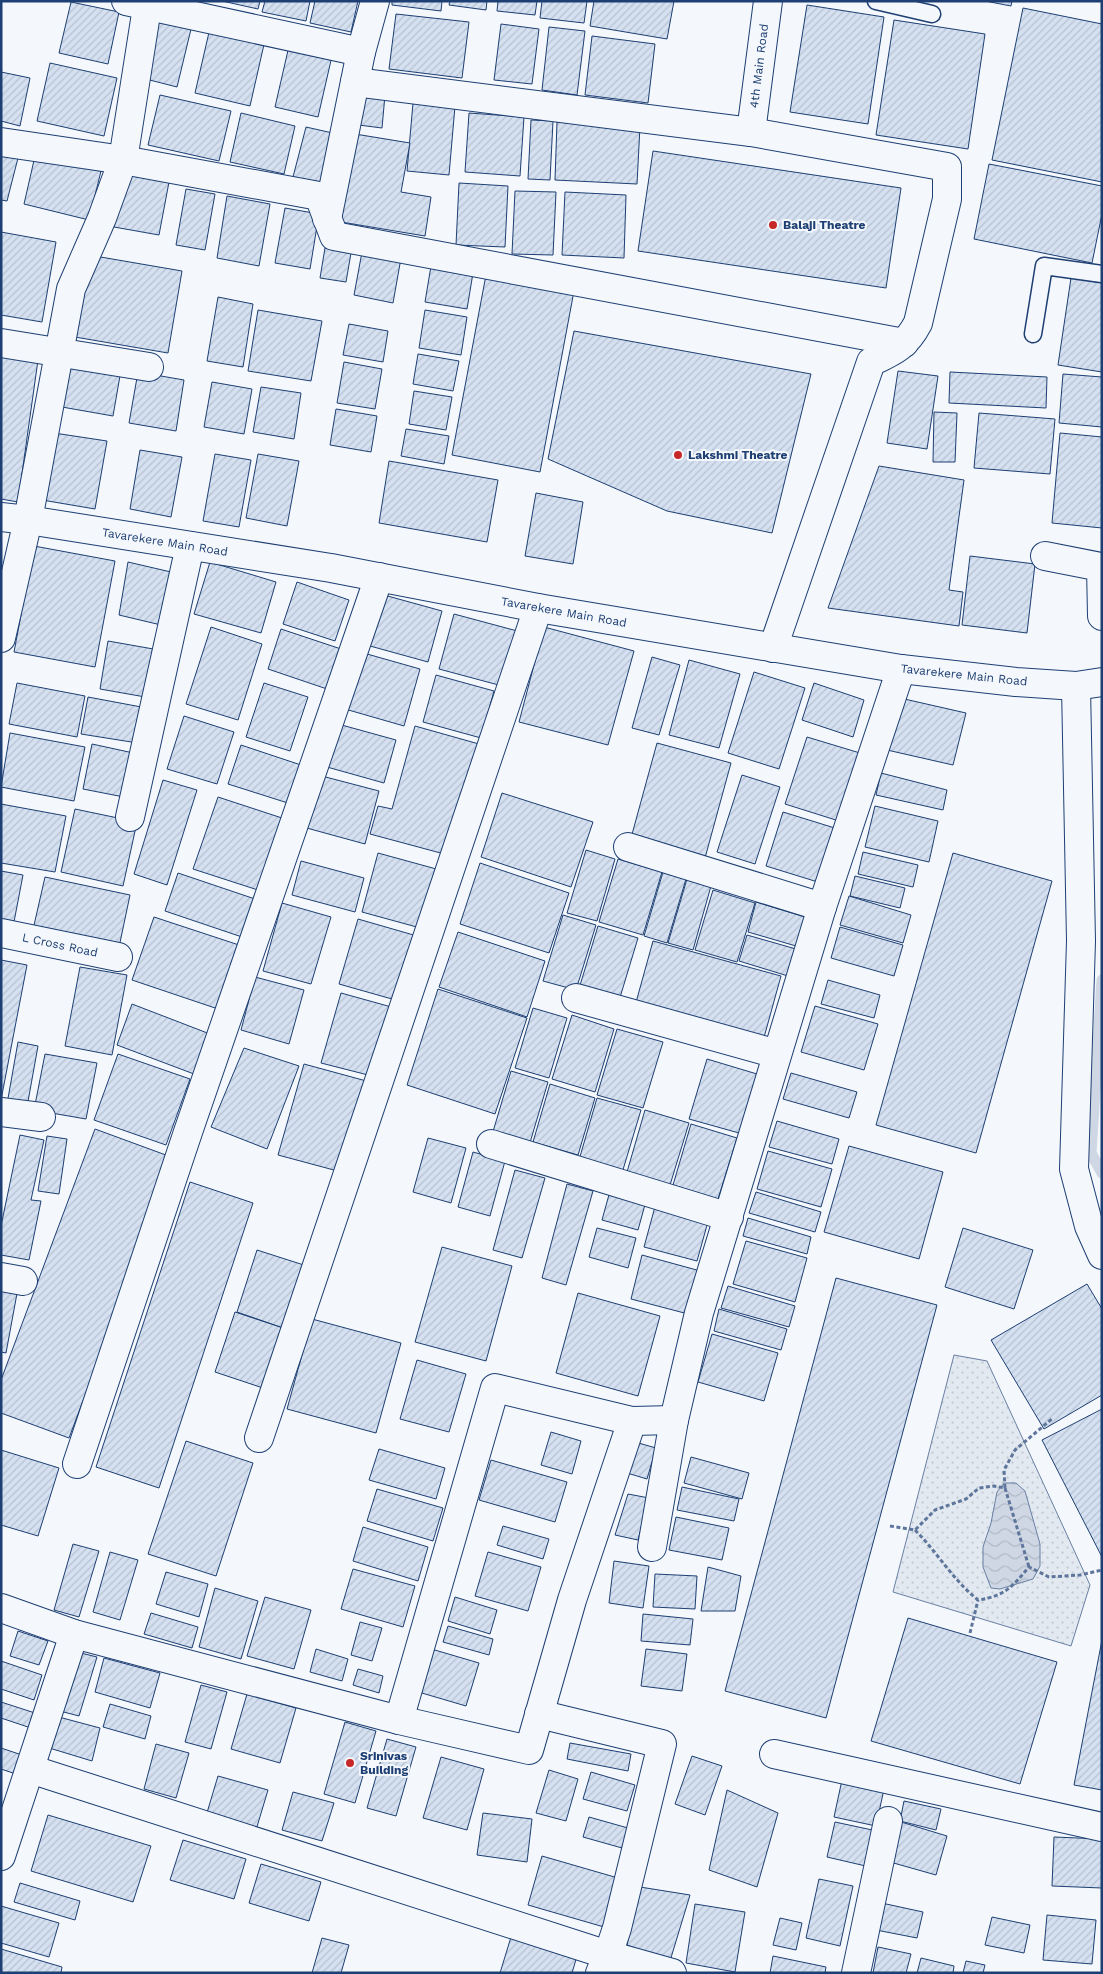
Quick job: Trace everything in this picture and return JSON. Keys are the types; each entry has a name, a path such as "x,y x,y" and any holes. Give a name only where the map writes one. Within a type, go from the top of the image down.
{"street":[{"path":"327,219 361,52 375,1"},
{"name":"4th Main Road","path":"751,132 768,1"},
{"path":"1,638 28,520 71,290 102,218 122,160 141,3 361,52"},
{"path":"355,82 751,132 947,167 948,200 918,323 911,337 896,350 871,362 773,648"},
{"path":"1,142 122,160 319,196 334,236 904,343"},
{"path":"1,343 60,351 149,367"},
{"name":"Tavarekere Main Road","path":"1,517 379,577 538,608 901,668 1016,682 1089,684"},
{"path":"130,817 190,546"},
{"path":"1045,556 1101,567 1102,616"},
{"path":"77,1464 188,1132 379,577"},
{"path":"259,1438 538,608"},
{"path":"652,1547 674,1420 699,1313 822,907 901,668"},
{"path":"1089,684 1074,1169 1089,1226 1102,1255"},
{"path":"628,847 822,907"},
{"name":"L Cross Road","path":"1,933 118,957"},
{"path":"576,998 777,1054"},
{"path":"1,1112 41,1117"},
{"path":"491,1144 729,1217"},
{"path":"399,1720 495,1388 632,1421 674,1420"},
{"path":"1,1608 74,1634 399,1720 529,1750 572,1600 632,1421"},
{"path":"1,1856 74,1634"},
{"path":"539,1714 662,1744 617,1928 604,1964"},
{"path":"774,1754 1102,1827"},
{"path":"30,1770 604,1964 672,1973"},
{"path":"856,1973 888,1821"}],"lane":[{"path":"876,1 932,14"},
{"path":"1033,334 1044,266 1102,274"}],"path":[{"path":"1053,1418 1015,1450 1004,1470 1005,1488 1029,1567 1049,1577 1080,1575 1102,1570"},
{"path":"915,1530 935,1510 966,1499 979,1488 994,1486 1005,1488"},
{"path":"890,1526 915,1530 933,1548 960,1585 978,1600 994,1598 1014,1585 1029,1567"},
{"path":"970,1633 978,1600"}],"shaded area":[{"path":"954,1355 987,1361 1090,1585 1071,1646 893,1592"}],"water":[{"path":"1004,1483 1016,1483 1025,1491 1040,1544 1040,1566 1033,1579 1000,1589 991,1588 983,1567 983,1547 991,1523 997,1492"}],"building":[{"path":"222,1 260,1 258,9"},
{"path":"265,1 310,1 306,21 262,12"},
{"path":"315,1 358,1 351,32 310,23"},
{"path":"392,1 442,1 441,11 392,5"},
{"path":"450,1 487,1 486,10 449,5"},
{"path":"498,1 537,1 535,15 497,11"},
{"path":"542,1 587,1 584,23 540,18"},
{"path":"594,1 674,1 667,39 590,26"},
{"path":"985,1 1012,1 1011,6"},
{"path":"71,2 119,12 108,64 59,53"},
{"path":"807,5 884,17 868,124 790,112"},
{"path":"1023,8 1102,24 1102,182 992,160"},
{"path":"396,14 469,22 462,78 389,69"},
{"path":"154,15 192,25 177,87 138,77"},
{"path":"894,20 985,34 968,149 876,135"},
{"path":"501,24 539,29 532,84 494,80"},
{"path":"549,27 585,31 577,95 542,90"},
{"path":"210,28 265,40 250,106 195,93"},
{"path":"592,36 655,44 648,103 585,95"},
{"path":"289,46 332,56 318,117 275,107"},
{"path":"50,63 117,78 104,136 37,121"},
{"path":"1,72 30,78 20,126 1,121"},
{"path":"355,92 385,95 382,128 351,124"},
{"path":"160,95 231,111 219,161 148,145"},
{"path":"413,103 455,106 449,175 407,171"},
{"path":"241,113 295,126 284,174 230,162"},
{"path":"469,113 524,117 520,176 465,172"},
{"path":"531,120 553,121 550,180 528,179"},
{"path":"557,122 640,126 637,184 555,180"},
{"path":"306,127 337,134 324,185 293,177"},
{"path":"355,134 410,143 401,192 431,197 425,236 341,222"},
{"path":"653,151 901,188 886,288 638,251"},
{"path":"1,154 18,158 7,201 1,200"},
{"path":"35,156 101,171 89,220 24,204"},
{"path":"989,164 1102,186 1102,214 1092,263 974,239"},
{"path":"123,174 169,182 159,235 114,227"},
{"path":"459,183 508,186 505,247 456,245"},
{"path":"186,189 215,194 205,250 176,245"},
{"path":"515,191 556,192 553,255 512,254"},
{"path":"565,192 626,195 624,258 562,255"},
{"path":"227,196 270,204 259,266 217,258"},
{"path":"285,208 319,214 310,269 275,263"},
{"path":"1,232 56,242 42,322 1,315"},
{"path":"325,248 351,253 346,282 320,278"},
{"path":"362,252 401,258 393,303 354,295"},
{"path":"89,255 182,271 168,353 75,337"},
{"path":"431,266 473,273 467,309 425,302"},
{"path":"486,275 574,291 540,472 452,455"},
{"path":"1071,278 1102,283 1102,372 1058,365"},
{"path":"218,297 253,304 243,367 207,361"},
{"path":"258,310 322,321 311,381 248,371"},
{"path":"425,310 467,317 461,355 419,348"},
{"path":"349,324 388,331 383,362 343,355"},
{"path":"574,331 811,374 772,533 667,511 548,459"},
{"path":"418,354 459,361 453,391 413,384"},
{"path":"1,355 38,360 18,502 1,499"},
{"path":"70,362 121,370 113,416 62,407"},
{"path":"344,362 382,369 375,409 337,403"},
{"path":"898,371 938,376 927,449 887,443"},
{"path":"138,372 184,380 176,431 129,423"},
{"path":"950,372 1047,377 1046,408 949,403"},
{"path":"1063,374 1102,377 1102,427 1059,423"},
{"path":"212,382 252,389 244,434 204,427"},
{"path":"261,387 301,393 294,439 253,432"},
{"path":"414,391 452,397 446,430 409,424"},
{"path":"336,409 377,416 371,452 330,445"},
{"path":"934,412 957,413 955,462 933,462"},
{"path":"979,413 1055,419 1050,474 974,468"},
{"path":"406,429 449,436 444,464 401,456"},
{"path":"54,433 107,441 95,509 42,500"},
{"path":"1060,433 1102,437 1102,528 1052,523"},
{"path":"140,450 182,457 171,517 130,509"},
{"path":"215,454 251,460 239,527 203,521"},
{"path":"258,454 299,461 287,526 246,518"},
{"path":"389,461 498,480 487,542 379,523"},
{"path":"879,466 964,480 949,590 963,592 959,626 828,608"},
{"path":"536,493 583,502 573,564 525,556"},
{"path":"34,546 115,561 95,667 14,652"},
{"path":"970,556 1035,564 1027,633 962,625"},
{"path":"128,562 171,572 161,625 119,615"},
{"path":"210,562 276,582 261,633 194,614"},
{"path":"297,582 349,600 335,641 283,624"},
{"path":"384,595 442,611 428,662 370,646"},
{"path":"454,614 521,632 506,687 439,669"},
{"path":"211,627 262,644 238,720 186,704"},
{"path":"544,627 634,651 608,745 519,722"},
{"path":"281,629 341,649 327,689 268,669"},
{"path":"108,641 159,650 151,698 100,689"},
{"path":"360,652 420,669 404,726 345,709"},
{"path":"652,657 680,665 659,735 632,728"},
{"path":"689,660 740,674 719,748 669,735"},
{"path":"754,672 805,688 779,769 728,753"},
{"path":"436,675 494,691 481,738 423,722"},
{"path":"17,683 85,696 77,737 9,724"},
{"path":"264,683 308,697 290,751 246,737"},
{"path":"814,683 864,700 853,737 802,720"},
{"path":"88,697 152,709 144,744 81,734"},
{"path":"900,698 966,713 953,765 887,750"},
{"path":"184,716 234,732 217,784 167,769"},
{"path":"338,724 396,740 384,783 327,767"},
{"path":"415,726 479,744 448,855 370,834 378,806 392,809"},
{"path":"10,733 85,747 74,801 1,787"},
{"path":"807,737 860,753 839,821 785,804"},
{"path":"657,743 731,763 705,858 631,838"},
{"path":"92,744 138,754 129,798 83,789"},
{"path":"241,745 304,766 291,804 228,784"},
{"path":"881,773 947,790 943,810 876,795"},
{"path":"318,775 379,791 365,844 303,827"},
{"path":"742,775 780,787 755,864 717,852"},
{"path":"163,780 197,790 167,885 134,874"},
{"path":"502,793 593,822 571,887 481,857"},
{"path":"218,797 285,819 261,891 193,869"},
{"path":"1,804 66,816 55,872 1,863"},
{"path":"875,806 938,821 929,862 865,847"},
{"path":"75,809 137,822 123,886 61,872"},
{"path":"783,812 838,829 821,883 766,866"},
{"path":"586,850 615,859 597,921 567,913"},
{"path":"863,852 918,865 913,887 858,874"},
{"path":"378,853 440,870 424,929 362,912"},
{"path":"953,853 1052,881 976,1153 876,1125"},
{"path":"618,859 662,872 643,935 599,922"},
{"path":"301,861 364,878 355,912 292,895"},
{"path":"480,863 569,893 549,953 460,924"},
{"path":"1,871 23,875 13,927 1,925"},
{"path":"663,872 686,879 667,943 644,936"},
{"path":"178,873 258,900 245,938 165,911"},
{"path":"855,876 905,888 900,908 850,896"},
{"path":"45,877 130,895 118,952 32,934"},
{"path":"687,879 711,886 693,950 668,943"},
{"path":"713,890 755,903 737,962 695,950"},
{"path":"849,896 911,915 903,943 840,925"},
{"path":"756,902 805,917 796,946 748,932"},
{"path":"282,903 331,917 311,984 263,971"},
{"path":"563,915 596,925 576,990 543,981"},
{"path":"154,917 242,946 221,1010 132,980"},
{"path":"358,919 417,936 399,1001 339,984"},
{"path":"598,926 638,938 618,1004 578,992"},
{"path":"840,927 903,945 894,976 831,958"},
{"path":"458,932 545,961 527,1017 439,987"},
{"path":"747,935 796,949 788,976 739,961"},
{"path":"653,941 781,976 763,1041 635,1006"},
{"path":"1,960 27,965 1,1100"},
{"path":"80,967 127,975 112,1055 65,1046"},
{"path":"255,977 304,990 289,1044 241,1030"},
{"path":"828,980 880,995 874,1018 821,1004"},
{"path":"438,989 527,1018 495,1114 407,1085"},
{"path":"341,993 395,1008 376,1077 321,1063"},
{"path":"132,1004 210,1034 194,1074 117,1045"},
{"path":"815,1006 878,1024 864,1070 801,1052"},
{"path":"533,1008 567,1018 549,1078 515,1068"},
{"path":"572,1015 614,1029 595,1092 552,1079"},
{"path":"617,1029 663,1042 643,1108 597,1095"},
{"path":"18,1042 38,1046 27,1107 7,1104"},
{"path":"244,1048 299,1066 267,1149 211,1127"},
{"path":"45,1054 97,1063 86,1119 34,1110"},
{"path":"118,1054 190,1079 166,1145 94,1120"},
{"path":"707,1059 757,1074 739,1133 689,1119"},
{"path":"304,1064 370,1082 345,1173 278,1155"},
{"path":"511,1071 548,1082 529,1146 492,1135"},
{"path":"791,1073 857,1092 849,1118 783,1099"},
{"path":"550,1084 595,1098 578,1155 533,1142"},
{"path":"597,1098 641,1110 622,1173 579,1160"},
{"path":"645,1110 689,1123 670,1185 627,1172"},
{"path":"777,1121 839,1139 832,1164 769,1147"},
{"path":"691,1124 737,1138 718,1199 673,1185"},
{"path":"95,1129 174,1158 69,1438 1,1413 1,1380"},
{"path":"20,1135 44,1140 31,1200 41,1201 29,1260 1,1255 1,1226"},
{"path":"47,1136 67,1139 59,1194 38,1191"},
{"path":"428,1138 466,1148 451,1203 413,1192"},
{"path":"849,1146 943,1172 919,1259 824,1232"},
{"path":"768,1151 832,1169 821,1207 757,1189"},
{"path":"473,1152 505,1161 490,1216 458,1207"},
{"path":"515,1170 545,1178 522,1258 493,1250"},
{"path":"190,1182 253,1203 159,1488 96,1467"},
{"path":"567,1184 593,1191 566,1285 542,1278"},
{"path":"610,1191 646,1201 638,1230 602,1220"},
{"path":"756,1192 821,1212 815,1232 749,1213"},
{"path":"656,1203 709,1218 697,1261 644,1247"},
{"path":"748,1218 811,1237 807,1254 743,1236"},
{"path":"597,1228 636,1238 628,1268 589,1257"},
{"path":"963,1228 1033,1250 1014,1309 945,1287"},
{"path":"746,1241 807,1258 795,1302 733,1284"},
{"path":"442,1247 512,1266 486,1361 415,1342"},
{"path":"257,1250 310,1267 289,1330 237,1312"},
{"path":"642,1255 704,1272 692,1315 631,1299"},
{"path":"836,1278 937,1305 826,1718 725,1691"},
{"path":"1087,1284 1102,1309 1102,1395 1044,1429 991,1340"},
{"path":"1,1285 18,1288 6,1353 1,1352"},
{"path":"728,1286 795,1306 789,1327 721,1308"},
{"path":"578,1293 660,1316 638,1396 556,1373"},
{"path":"719,1309 787,1329 781,1350 714,1331"},
{"path":"235,1312 289,1330 269,1390 215,1372"},
{"path":"312,1319 401,1343 376,1433 287,1409"},
{"path":"712,1334 778,1353 764,1401 698,1382"},
{"path":"417,1360 466,1374 449,1432 400,1419"},
{"path":"1102,1409 1102,1557 1042,1440"},
{"path":"551,1432 581,1441 572,1474 541,1465"},
{"path":"186,1441 253,1463 216,1576 148,1554"},
{"path":"635,1442 656,1448 647,1479 627,1473"},
{"path":"379,1449 445,1468 436,1499 369,1480"},
{"path":"1,1450 59,1468 38,1536 1,1525"},
{"path":"691,1457 749,1473 742,1499 684,1483"},
{"path":"491,1460 567,1482 555,1522 479,1500"},
{"path":"682,1487 739,1499 734,1521 677,1510"},
{"path":"377,1489 443,1508 433,1541 367,1521"},
{"path":"628,1494 649,1498 638,1540 615,1535"},
{"path":"676,1517 729,1528 722,1560 669,1550"},
{"path":"503,1526 549,1539 543,1559 497,1545"},
{"path":"363,1527 428,1547 418,1581 353,1561"},
{"path":"73,1544 99,1551 79,1617 54,1610"},
{"path":"110,1552 138,1560 120,1620 93,1612"},
{"path":"488,1552 541,1567 528,1611 475,1596"},
{"path":"614,1561 649,1566 643,1608 609,1603"},
{"path":"708,1567 741,1576 735,1611 701,1611"},
{"path":"353,1569 415,1586 403,1627 341,1609"},
{"path":"166,1572 208,1584 199,1617 156,1604"},
{"path":"655,1574 697,1576 695,1609 653,1607"},
{"path":"215,1588 258,1601 241,1659 199,1647"},
{"path":"265,1597 311,1610 294,1669 247,1656"},
{"path":"455,1597 497,1610 490,1634 448,1621"},
{"path":"151,1613 198,1627 192,1648 144,1634"},
{"path":"643,1614 693,1619 690,1645 641,1641"},
{"path":"908,1618 1057,1662 1020,1784 871,1741"},
{"path":"360,1622 382,1628 372,1661 351,1655"},
{"path":"448,1626 493,1639 489,1655 443,1642"},
{"path":"18,1631 48,1641 39,1665 10,1656"},
{"path":"1102,1640 1102,1790 1074,1785"},
{"path":"428,1648 479,1663 466,1706 415,1691"},
{"path":"316,1649 348,1659 342,1681 310,1672"},
{"path":"646,1649 687,1654 682,1691 641,1686"},
{"path":"73,1651 97,1657 79,1716 56,1710"},
{"path":"104,1658 160,1673 150,1708 95,1692"},
{"path":"1,1661 42,1675 34,1700 1,1689"},
{"path":"358,1669 383,1676 379,1693 353,1685"},
{"path":"201,1685 227,1692 211,1749 185,1742"},
{"path":"247,1694 296,1708 280,1763 231,1749"},
{"path":"1,1702 35,1713 31,1728 1,1718"},
{"path":"110,1704 151,1716 145,1739 103,1727"},
{"path":"55,1716 100,1728 92,1761 46,1747"},
{"name":"Srinivas Building","path":"345,1722 376,1731 355,1803 324,1794"},
{"path":"387,1739 416,1747 396,1816 367,1808"},
{"path":"570,1743 631,1754 628,1771 567,1759"},
{"path":"156,1744 189,1753 176,1798 144,1789"},
{"path":"1,1748 22,1755 16,1774 1,1769"},
{"path":"692,1756 722,1766 705,1815 675,1804"},
{"path":"441,1757 484,1769 467,1830 423,1818"},
{"path":"549,1770 578,1779 566,1821 536,1813"},
{"path":"591,1772 635,1785 627,1811 583,1799"},
{"path":"218,1776 268,1790 256,1830 206,1816"},
{"path":"842,1780 884,1789 876,1826 834,1817"},
{"path":"727,1790 778,1813 757,1887 709,1870"},
{"path":"293,1792 334,1803 322,1841 282,1830"},
{"path":"904,1801 941,1809 936,1830 900,1821"},
{"path":"483,1813 532,1819 527,1862 477,1855"},
{"path":"48,1815 151,1846 133,1902 31,1871"},
{"path":"589,1817 628,1828 622,1848 583,1837"},
{"path":"835,1822 877,1831 870,1867 827,1857"},
{"path":"901,1822 947,1836 936,1875 890,1862"},
{"path":"1054,1837 1102,1839 1102,1888 1052,1886"},
{"path":"183,1840 246,1859 234,1899 170,1880"},
{"path":"542,1856 618,1878 604,1927 528,1905"},
{"path":"261,1864 321,1882 309,1921 249,1903"},
{"path":"819,1879 853,1886 840,1946 806,1938"},
{"path":"20,1883 80,1901 75,1920 14,1902"},
{"path":"640,1887 690,1895 670,1961 627,1945"},
{"path":"877,1902 923,1912 917,1938 871,1929"},
{"path":"695,1904 745,1912 735,1972 686,1963"},
{"path":"1,1906 59,1923 49,1957 1,1943"},
{"path":"1047,1915 1096,1920 1092,1964 1043,1960"},
{"path":"992,1917 1030,1925 1024,1953 985,1945"},
{"path":"780,1918 802,1923 796,1950 773,1945"},
{"path":"511,1937 577,1956 572,1973 500,1973"},
{"path":"322,1938 349,1945 341,1973 312,1973"},
{"path":"878,1947 911,1954 906,1973 873,1973"},
{"path":"1,1949 62,1967 61,1973 1,1973"},
{"path":"773,1956 826,1967 825,1973 770,1973"},
{"path":"921,1958 954,1966 953,1973 917,1973"},
{"path":"966,1961 985,1965 983,1973 963,1973"}],"waterway":[{"path":"1102,980 1091,1153 1102,1173"}],"place":[{"name":"Balaji Theatre","path":"773,225"},
{"name":"Lakshmi Theatre","path":"678,455"},
{"name":"Srinivas Building","path":"350,1763"}]}
